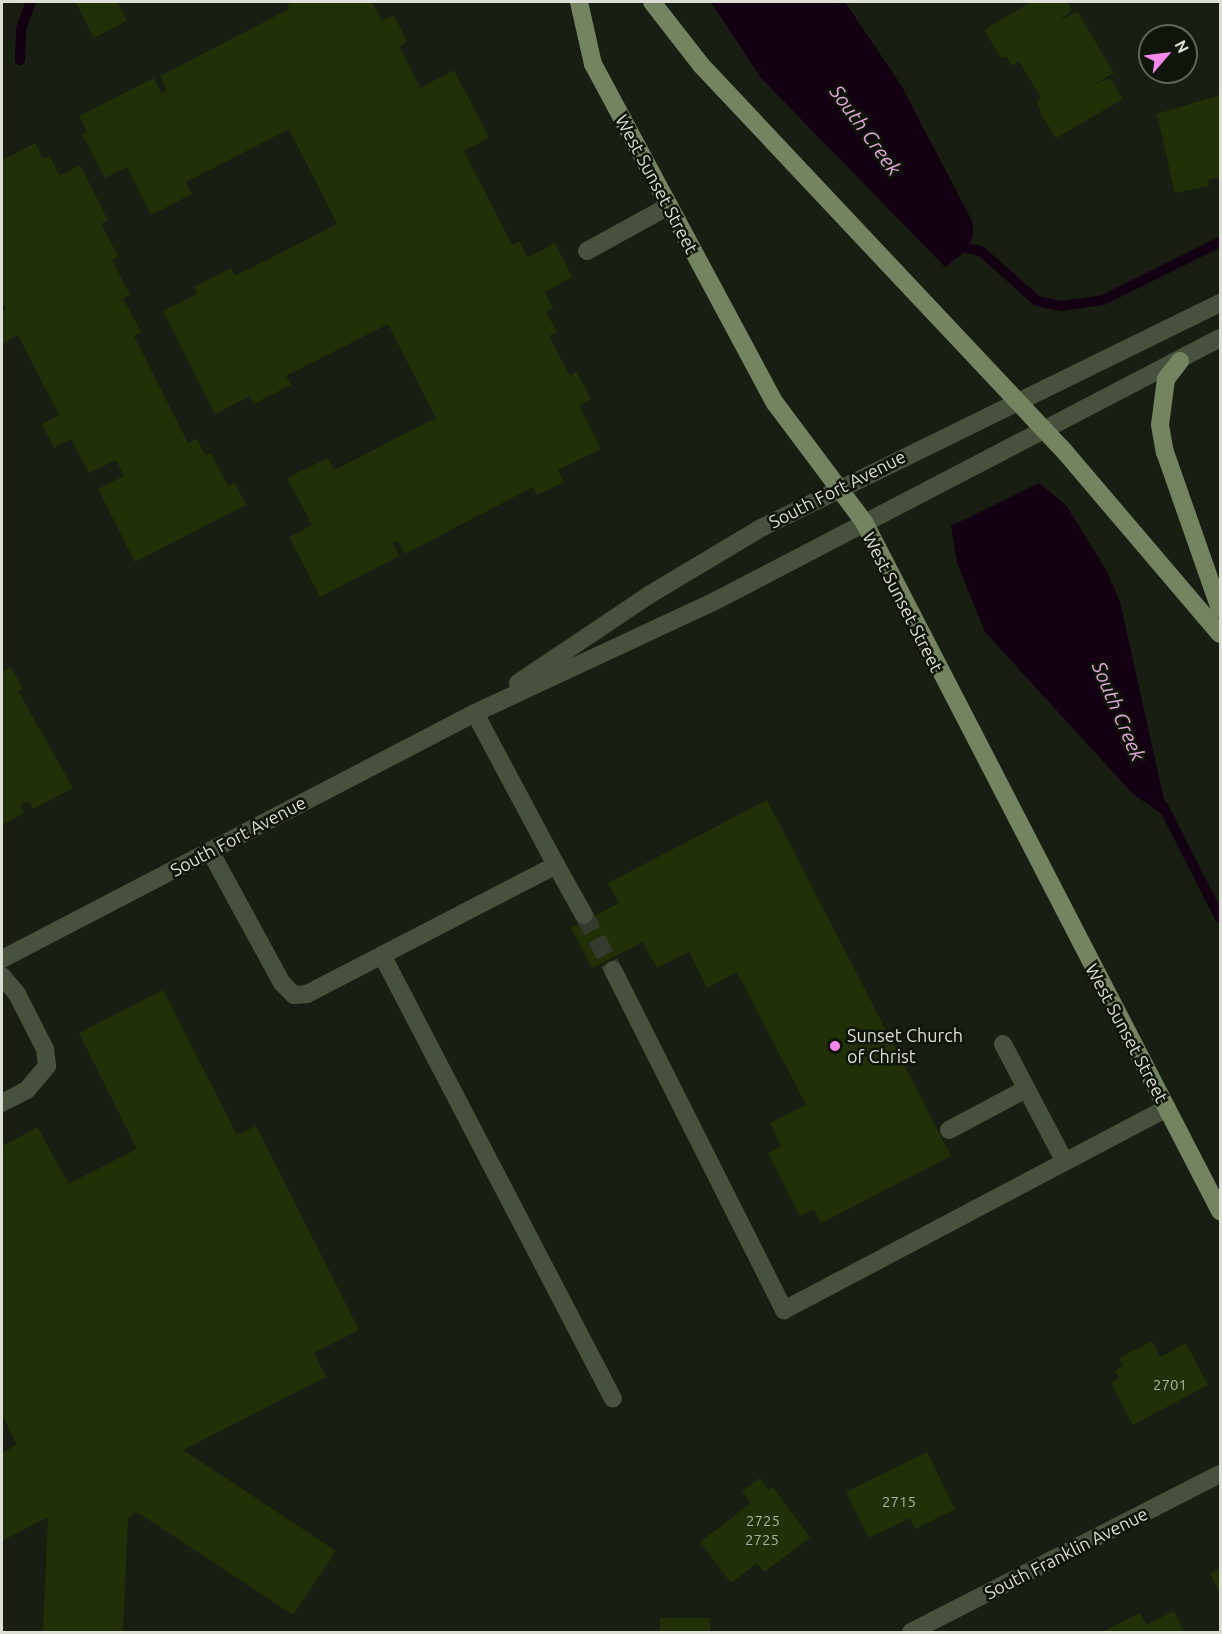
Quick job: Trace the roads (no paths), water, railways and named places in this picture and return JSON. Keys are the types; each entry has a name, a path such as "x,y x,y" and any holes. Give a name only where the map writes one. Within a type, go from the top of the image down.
{"main road":[{"name":"West Sunset Street","path":"579,2 592,64 774,403 840,486 864,522 1221,1211"},
{"path":"652,2 701,65 1014,402 1044,431 1221,634"},
{"path":"1180,361 1166,379 1160,425 1164,452 1221,609"}],"street":[{"path":"587,251 669,206"},
{"name":"South Fort Avenue","path":"475,713 649,595 840,486 1221,303"},
{"name":"South Fort Avenue","path":"2,959 475,713 717,600 1221,338"},
{"path":"475,713 584,915"},
{"path":"210,851 282,983 294,995 307,994 556,865"},
{"path":"382,955 613,1398"},
{"path":"613,970 784,1310 1064,1160 1167,1108"},
{"path":"2,976 17,994 45,1049 47,1066 27,1090 2,1103"},
{"path":"1003,1044 1064,1160"},
{"path":"949,1130 1026,1089"},
{"name":"South Franklin Avenue","path":"911,1632 1221,1474"}],"water":[{"path":"711,2 845,2 901,85 973,223 973,237 962,254 945,267 761,78"},
{"path":"1039,483 1066,505 1106,570 1120,602 1168,818 1133,794 985,632 957,563 951,526"}],"waterway":[{"path":"20,60 21,29 31,2"},
{"path":"952,245 981,251 1037,301 1061,306 1103,300 1220,242"},
{"name":"South Creek","path":"1163,806 1220,918"}],"tunnel":[{"path":"584,915 613,970"}],"place":[{"name":"Sunset Church of Christ","path":"835,1046"}]}
